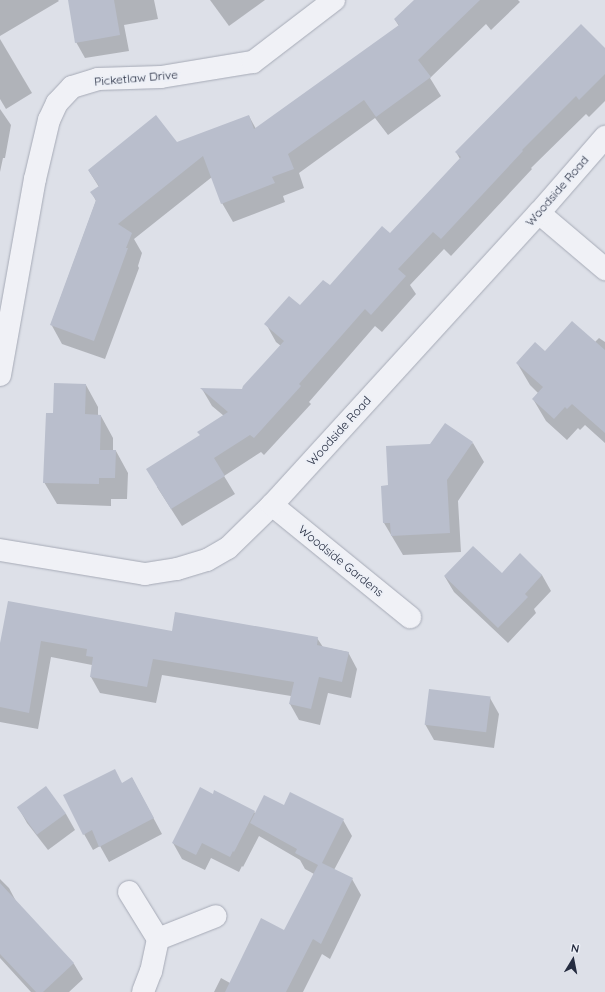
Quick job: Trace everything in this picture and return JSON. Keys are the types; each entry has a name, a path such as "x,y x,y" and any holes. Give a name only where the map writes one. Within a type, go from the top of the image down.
{"street":[{"name":"Picketlaw Drive","path":"0,375 35,179 49,120 57,103 72,88 98,79 161,78 253,62 334,0"},
{"name":"Woodside Road","path":"0,550 145,574 177,569 207,560 228,548 272,505 539,213 605,137"},
{"path":"539,213 605,269"},
{"name":"Woodside Gardens","path":"272,505 410,617"},
{"path":"129,892 158,939 151,971 143,992"},
{"path":"158,939 216,916"}],"building":[{"path":"68,0 114,0 120,35 75,43"},
{"path":"414,0 480,0 418,60 431,77 376,117 364,100 288,154 294,169 272,177 275,183 221,204 203,156 118,224 132,233 126,248 128,248 94,341 50,325 96,200 90,192 99,186 88,170 156,115 177,142 249,115 254,129 399,25 394,19"},
{"path":"581,24 605,48 605,74 579,100 576,96 522,150 523,151 441,239 433,232 398,269 406,276 371,315 365,309 299,384 301,386 254,438 250,435 214,458 225,476 171,509 146,469 200,435 197,432 228,412 200,388 242,389 243,386 284,341 264,324 289,296 300,305 323,280 330,285 382,226 390,233 461,157 455,152"},
{"path":"572,321 605,350 605,433 572,404 567,409 565,407 554,419 532,399 543,387 516,363 535,342 545,351"},
{"path":"54,383 86,384 85,414 101,415 100,450 116,450 115,478 99,478 99,484 43,483 46,413 53,413"},
{"path":"445,423 473,442 447,480 450,533 391,536 390,523 383,523 381,486 388,485 386,446 430,444"},
{"path":"473,546 502,573 520,553 542,575 525,594 528,597 498,628 444,576"},
{"path":"8,601 172,631 175,612 318,637 317,645 349,652 342,682 319,677 311,709 289,704 294,682 153,659 147,687 90,677 93,657 86,656 87,649 41,641 29,713 0,707 0,643"},
{"path":"429,689 491,697 486,732 425,725"},
{"path":"115,769 122,783 132,777 154,818 99,847 92,830 83,835 63,795"},
{"path":"46,786 66,814 37,835 17,807"},
{"path":"200,787 213,794 214,790 255,811 230,857 202,843 196,855 172,843"},
{"path":"290,792 344,819 322,863 353,878 321,944 313,939 286,992 225,992 261,918 284,930 318,865 295,853 297,849 250,823 264,795 284,805"},
{"path":"0,883 74,963 43,992 36,992 0,954"}]}
